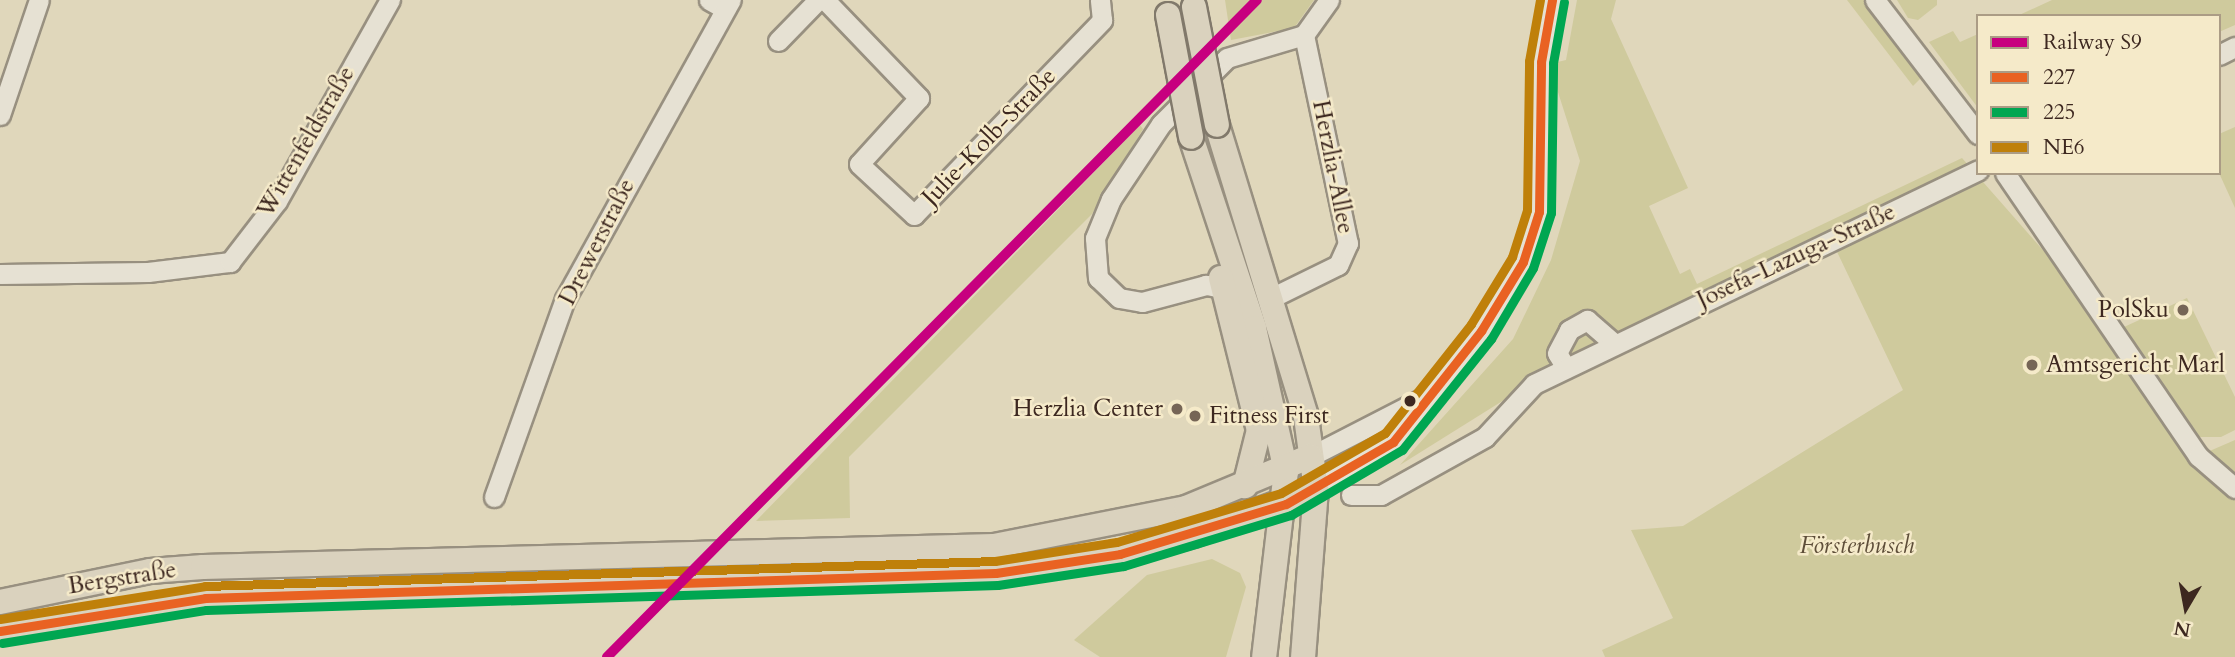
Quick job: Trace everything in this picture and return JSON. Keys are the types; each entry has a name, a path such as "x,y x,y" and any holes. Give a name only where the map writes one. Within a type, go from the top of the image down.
{"main road":[{"path":"1194,3 1217,125 1255,266 1271,298 1311,456 1316,489 1303,657"},
{"path":"1167,7 1191,137 1286,471 1286,504 1264,657"},
{"path":"1233,291 1259,430 1245,486"},
{"name":"Bergstraße","path":"0,602 180,568 994,546 1113,527 1245,486 1286,471 1311,456"},
{"name":"Bergstraße","path":"0,631 154,602 631,581 996,573 1120,555 1286,504 1316,489"}],"street":[{"path":"0,116 39,0"},
{"name":"Wittenfeldstraße","path":"0,274 148,272 230,262 277,201 390,0"},
{"path":"778,41 818,0"},
{"name":"Julie-Kolb-Straße","path":"825,0 919,98 859,164 915,215 1101,20 1100,0"},
{"path":"1233,291 1206,285 1142,302 1119,298 1098,278 1094,238 1117,188 1161,124 1227,58 1304,35 1329,0"},
{"name":"Bergstraße","path":"1316,489 1393,442 1433,393 1523,262 1539,212 1541,62 1552,0"},
{"path":"1874,0 1976,131"},
{"name":"Drewerstraße","path":"494,498 565,299 722,3"},
{"name":"Herzlia-Allee","path":"1271,298 1338,265 1348,243 1304,35"},
{"name":"Josefa-Lazuga-Straße","path":"1351,495 1381,495 1485,437 1534,384 1976,171"},
{"path":"2006,175 2198,456 2235,488"},
{"path":"1566,368 1557,353 1569,330 1587,320 1615,344"},
{"name":"Bergstraße","path":"1311,456 1433,393"}],"green space":[{"path":"1225,0 1314,0 1294,28 1231,40"},
{"name":"Försterbusch","path":"1577,0 1616,0 1611,19 1688,188 1649,206 1680,274 1690,269 1697,284 1962,158 2107,323 2198,456 2235,440 2235,657 1605,657 1602,650 1673,618 1631,530 1683,526 1903,390 1829,235 1533,382 1400,465 1513,339 1551,260 1580,161 1549,64 1566,60"},
{"path":"1847,0 1865,0 1925,74 1913,86"},
{"path":"1897,0 1937,0 1937,5 1918,20 1908,18"},
{"path":"2052,0 2235,0 2235,25 2221,31 2221,14 2021,14"},
{"path":"1953,31 1960,42 1976,35 1976,105 1929,42"},
{"path":"1140,125 1143,129 1092,214 849,457 850,518 756,521"},
{"path":"2235,127 2235,208 2220,175 2221,133"},
{"path":"2187,298 2235,397 2235,430 2221,437 2198,437 2124,327"},
{"path":"1212,559 1240,573 1246,587 1226,657 1100,657 1074,640 1147,575"}],"rail line":[{"name":"S9","path":"607,657 1257,0"}],"transit line":[{"name":"NE6","path":"0,619 205,586 995,561 1117,542 1281,493 1385,433 1471,324 1512,257 1527,210 1529,61 1540,0"},
{"name":"227","path":"0,631 205,598 996,573 1120,554 1286,504 1393,442 1481,331 1523,262 1539,212 1541,62 1552,0"},
{"name":"225","path":"2,643 206,610 998,585 1124,566 1291,515 1402,450 1491,339 1533,268 1551,213 1553,63 1564,2"}],"place":[{"name":"PolSku","path":"2183,310"},
{"name":"Amtsgericht Marl","path":"2032,365"},
{"name":"Herzlia Center","path":"1177,409"},
{"name":"Fitness First","path":"1195,416"}]}
